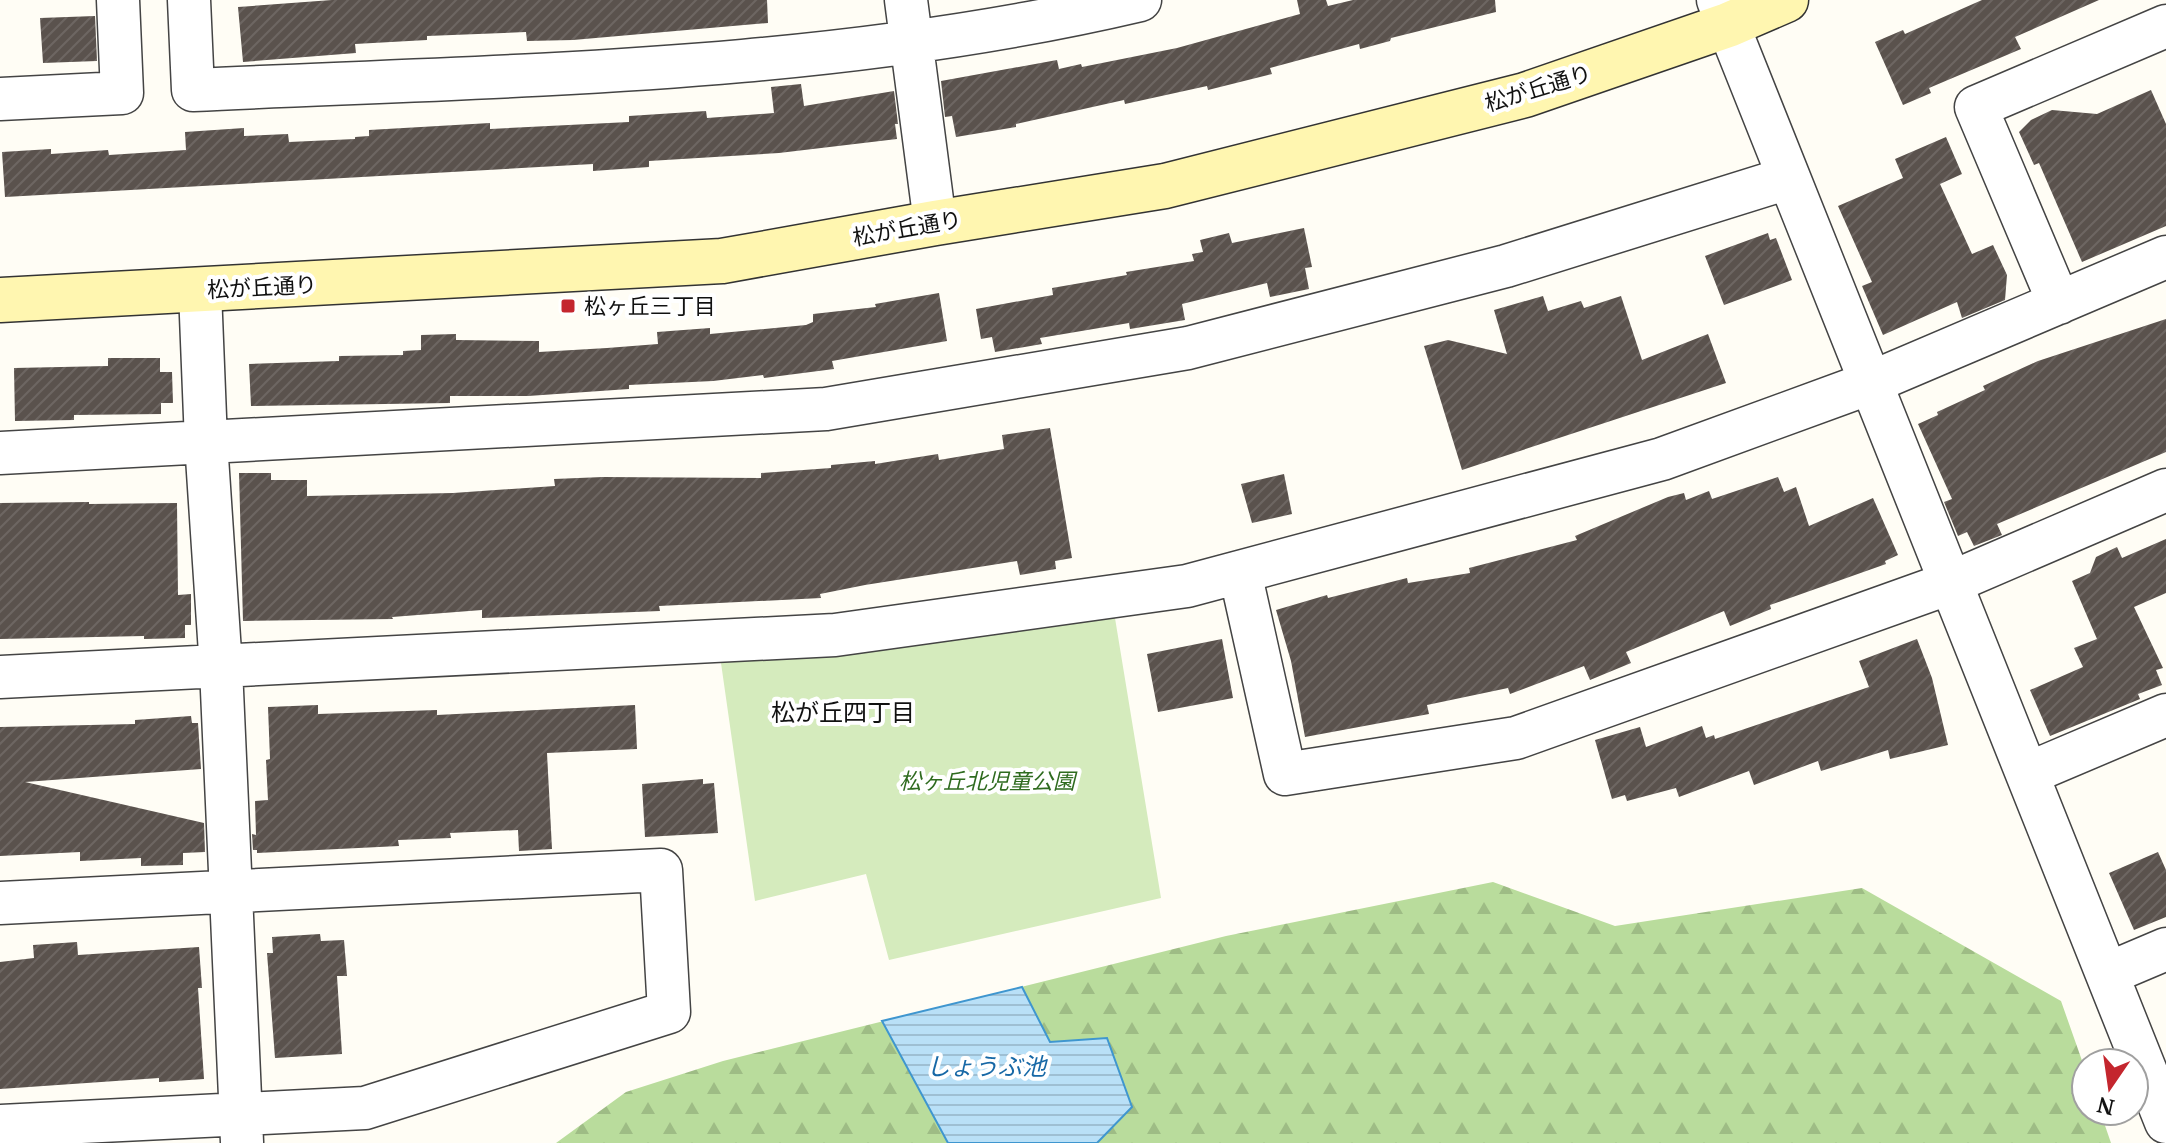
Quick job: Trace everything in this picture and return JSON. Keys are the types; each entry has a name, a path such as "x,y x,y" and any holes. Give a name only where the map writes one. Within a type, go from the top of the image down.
{"street":[{"path":"0,99 122,93 118,0"},
{"path":"189,0 193,90 681,67 985,32 1140,0"},
{"path":"906,0 935,223"},
{"name":"松が丘通り","path":"0,300 722,261 1165,186 1525,95 1723,12 1786,0"},
{"path":"1723,12 2166,1122"},
{"path":"2059,303 1976,107 2166,26"},
{"path":"0,453 842,407 1188,348 1506,266 1788,178"},
{"path":"0,677 835,635 1187,586 1662,459 1870,383 2166,257"},
{"path":"200,291 206,442 221,668 241,1128"},
{"path":"1240,572 1285,774 1516,738 1950,583 2166,490"},
{"path":"2027,774 2166,715"},
{"path":"0,903 661,870 669,1012 365,1108 241,1128 0,1126"},
{"path":"2107,974 2166,949"}],"green space":[{"name":"松ヶ丘北児童公園","path":"1114,612 1161,898 889,960 866,874 755,901 720,656"},
{"path":"1493,882 1615,926 1862,888 2061,1001 2077,1047 2070,1047 2070,1127 2106,1127 2111,1143 556,1143 626,1092 723,1061 1226,936"}],"water":[{"name":"しょうぶ池","path":"1022,987 1050,1042 1107,1038 1132,1107 1097,1143 948,1143 882,1021"}],"building":[{"path":"332,0 767,0 768,23 573,40 527,41 526,32 427,36 427,40 355,44 356,53 243,62 238,7"},
{"path":"1297,0 1326,0 1328,6 1353,0 1495,0 1496,12 1391,38 1390,41 1360,49 1359,44 1270,68 1272,74 1208,90 1207,86 1125,104 1124,100 1016,124 1016,127 956,137 952,116 945,117 941,81 1057,60 1059,69 1081,64 1082,67 1177,48 1300,14"},
{"path":"1982,0 2099,0 2015,37 2021,49 1929,88 1931,93 1903,105 1875,42 1903,30 1905,34"},
{"path":"95,16 97,61 43,63 40,18"},
{"path":"801,84 804,106 894,91 897,139 779,153 649,161 649,167 593,171 593,164 5,197 2,152 51,149 51,154 108,150 109,155 186,150 185,132 244,128 244,136 288,134 289,142 355,139 369,136 369,130 490,123 490,129 629,122 629,116 706,111 707,118 774,113 771,87"},
{"path":"2151,90 2166,124 2166,226 2082,262 2039,163 2034,165 2019,132 2031,120 2052,110 2097,114"},
{"path":"1946,137 1962,174 1940,184 1972,254 1993,245 2007,275 2005,300 1962,318 1957,302 1883,335 1862,286 1872,282 1838,206 1903,178 1895,159"},
{"path":"1304,228 1312,267 1305,268 1309,289 1270,297 1267,283 1182,304 1185,320 1130,329 1129,323 1040,338 1042,344 995,352 992,337 981,339 976,309 1053,295 1052,288 1194,261 1192,254 1203,252 1200,240 1229,233 1232,243"},
{"path":"1768,233 1770,240 1776,238 1792,280 1724,305 1705,256"},
{"path":"939,293 947,341 832,361 834,369 764,378 763,375 629,385 629,389 528,396 450,396 450,403 251,406 249,364 339,361 339,356 403,355 403,351 421,350 421,335 456,334 456,340 539,341 539,352 658,344 657,332 710,328 710,334 806,325 813,322 813,314 876,307 875,304"},
{"path":"1543,296 1548,311 1581,301 1584,308 1621,296 1642,360 1708,334 1726,383 1462,470 1424,346 1448,340 1507,354 1494,310"},
{"path":"2166,319 2166,452 1997,524 2002,535 1974,546 1967,532 1958,536 1944,502 1952,499 1918,424 1985,390 1983,386 2038,361"},
{"path":"108,358 160,358 160,372 172,372 173,403 161,403 161,414 74,415 74,420 15,421 14,368 108,366"},
{"path":"1050,428 1072,558 1055,561 1056,569 1020,575 1017,561 865,585 820,594 821,598 659,606 660,611 482,618 482,610 393,619 243,621 239,473 271,473 271,480 307,480 307,496 453,493 555,486 554,479 603,477 761,478 761,473 875,461 875,464 938,454 939,460 1004,449 1002,435"},
{"path":"1284,474 1292,514 1252,523 1241,484"},
{"path":"1778,477 1784,492 1796,487 1809,526 1873,498 1898,555 1885,561 1886,564 1770,605 1771,609 1730,626 1724,611 1626,652 1631,663 1590,680 1584,666 1510,694 1508,688 1427,705 1429,714 1305,737 1291,661 1276,610 1327,595 1328,598 1407,578 1408,583 1470,573 1469,568 1577,540 1575,536 1668,497 1684,493 1686,500 1709,491 1712,499"},
{"path":"0,503 177,503 178,595 191,594 191,625 185,625 185,638 0,639"},
{"path":"2166,539 2166,593 2134,607 2163,668 2156,670 2162,685 2138,694 2140,699 2050,736 2030,690 2083,667 2074,648 2097,639 2072,581 2090,573 2096,557 2117,547 2122,558"},
{"path":"1222,639 1233,698 1158,712 1147,654"},
{"path":"1917,639 1932,678 1948,745 1890,759 1888,750 1821,771 1818,761 1754,785 1749,771 1679,797 1676,788 1627,801 1625,795 1612,799 1595,740 1640,727 1646,747 1702,726 1706,738 1714,735 1715,739 1869,687 1859,661"},
{"path":"318,705 318,714 437,710 437,715 635,705 637,749 547,753 552,849 519,851 518,830 450,833 451,838 398,840 399,846 257,853 253,850 252,834 256,835 255,801 268,800 268,707"},
{"path":"191,716 192,723 198,723 201,769 25,782 204,823 205,852 183,853 183,865 141,866 141,858 80,861 80,852 0,856 0,727 135,724 135,720"},
{"path":"703,779 703,784 714,783 718,833 645,837 642,784"},
{"path":"2158,852 2166,870 2166,917 2134,930 2109,873"},
{"path":"320,934 321,941 344,940 347,976 337,976 342,1054 275,1058 267,953 273,953 272,937"},
{"path":"77,942 78,955 199,947 202,988 198,988 204,1079 159,1082 159,1078 0,1089 0,962 34,958 33,945"}],"place":[{"name":"松ヶ丘三丁目","path":"568,306"}],"district":[{"name":"松が丘四丁目","path":"843,713"}]}
